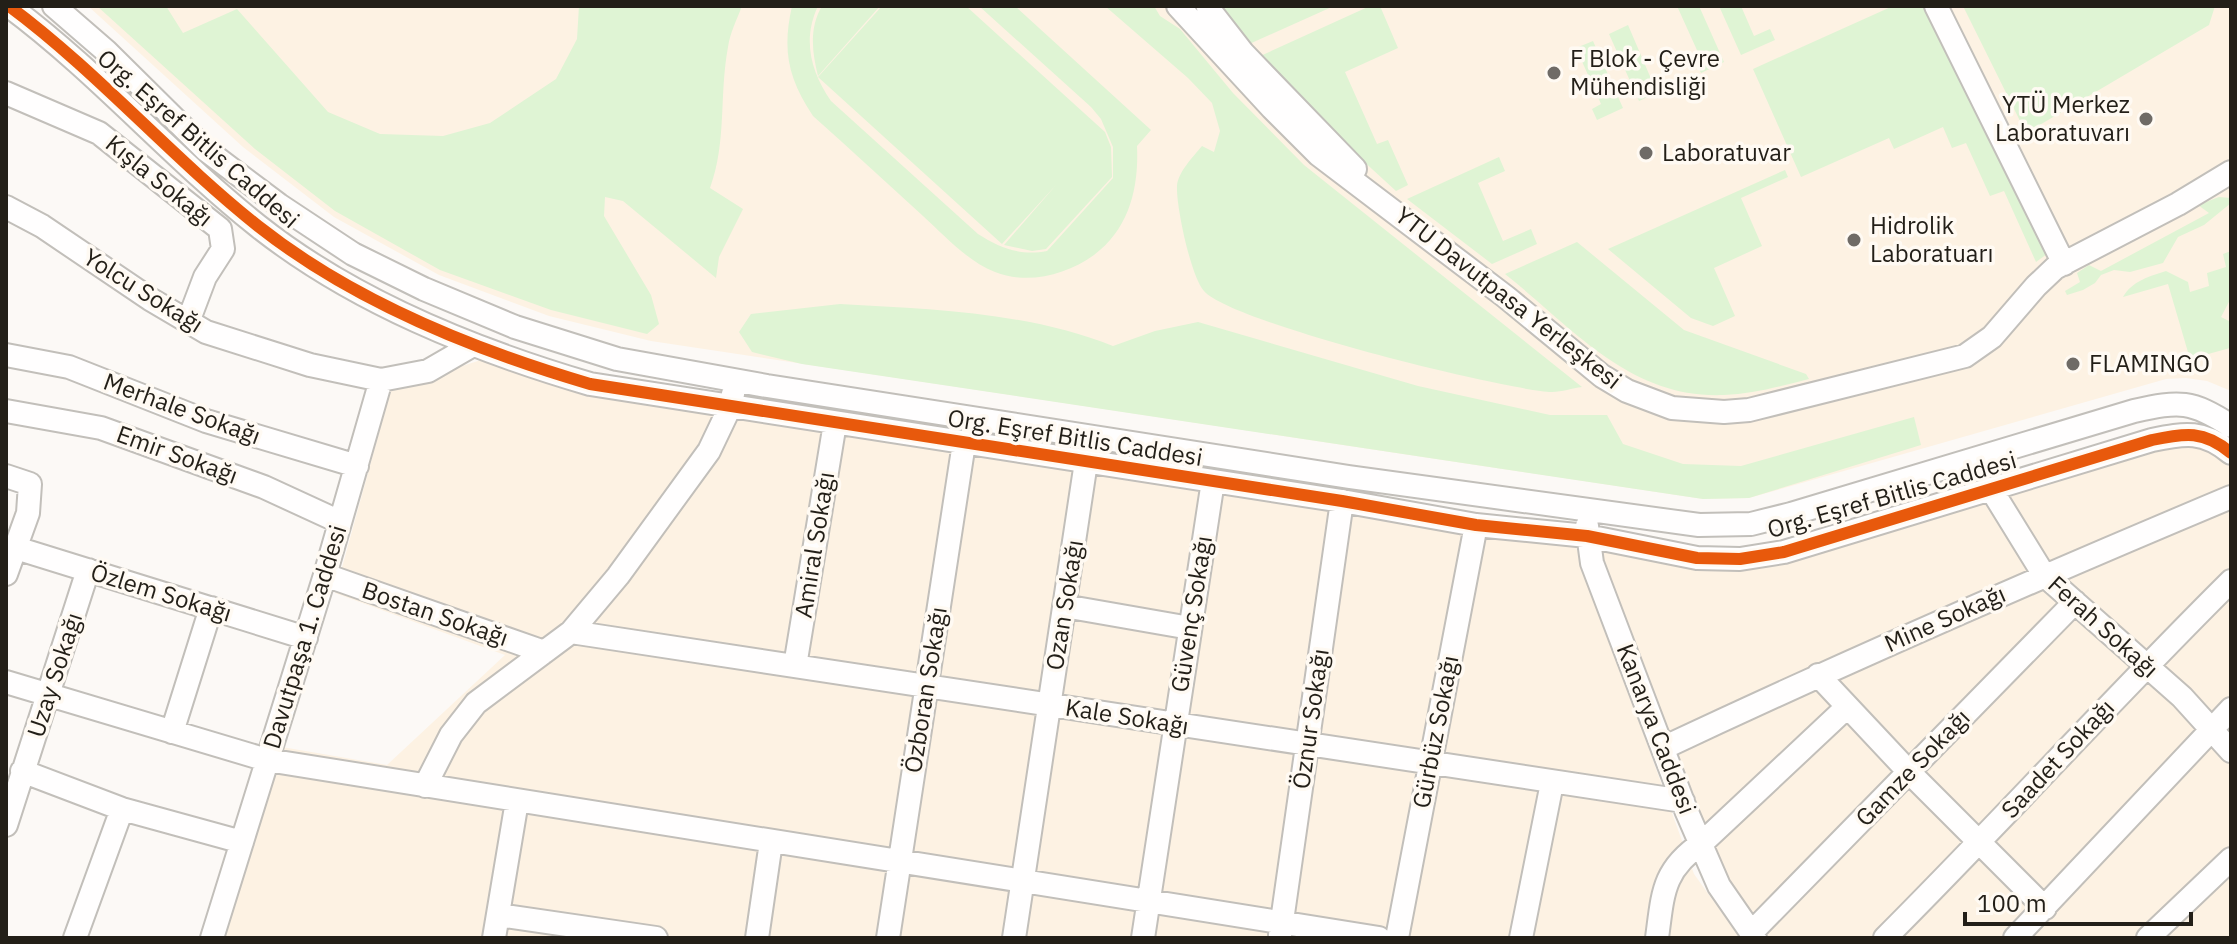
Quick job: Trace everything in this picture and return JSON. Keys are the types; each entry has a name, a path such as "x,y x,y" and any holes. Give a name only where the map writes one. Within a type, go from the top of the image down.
{"street":[{"name":"Org. Eşref Bitlis Caddesi","path":"9,6 48,35 260,227 325,272 397,311 473,345 590,384 1342,501 1476,525 1587,536 1697,558 1740,559 1784,552 2180,434 2205,436 2231,453"},
{"name":"Org. Eşref Bitlis Caddesi","path":"54,6 106,51 206,150 279,205 353,254 424,289 515,327 617,359 737,381 1349,477 1699,525 1751,524 1805,510 2173,402 2204,408 2231,426"},
{"path":"1936,6 2064,264"},
{"name":"YTU Davutpasa Yerleşkesi","path":"1178,7 1319,155 1385,202 1602,376 1649,401 1672,408 1724,412 1775,405 1965,356 1992,337 2042,279 2231,172"},
{"name":"YTU Davutpasa Yerleşkesi","path":"1178,7 1194,16 1209,7 1243,53 1385,202"},
{"name":"Kışla Sokağı","path":"6,93 99,133 220,229 223,249 205,277 188,322"},
{"path":"99,133 122,104"},
{"name":"Yolcu Sokağı","path":"6,207 42,226 206,332 310,365 381,380"},
{"path":"428,371 444,332"},
{"path":"381,380 428,371 473,345"},
{"name":"Merhale Sokağı","path":"6,357 69,367 206,421 357,466"},
{"name":"Davutpaşa 1. Caddesi","path":"212,938 306,638 381,380"},
{"path":"425,786 451,735 476,703 571,632 618,576 709,451 730,407 737,381"},
{"name":"Emir Sokağı","path":"6,411 101,428 264,487 340,522"},
{"name":"Amiral Sokağı","path":"795,666 835,423"},
{"name":"Özboran Sokağı","path":"888,938 964,443"},
{"name":"Ozan Sokağı","path":"1014,938 1086,462"},
{"path":"6,476 30,484 28,513 6,574"},
{"name":"Güvenç Sokağı","path":"1143,938 1213,481"},
{"name":"Ferah Sokağı","path":"1991,489 2044,575 2182,697 2231,751"},
{"name":"Mine Sokağı","path":"1663,748 2044,575 2231,497"},
{"name":"Öznur Sokağı","path":"1281,930 1342,501"},
{"name":"Kanarya Caddesi","path":"1587,509 1587,536 1592,563 1683,801 1719,886 1753,935"},
{"name":"Gürbüz Sokağı","path":"1397,938 1476,525"},
{"name":"Özlem Sokağı","path":"16,548 306,638"},
{"name":"Uzay Sokağı","path":"6,825 88,570"},
{"name":"Bostan Sokağı","path":"325,575 544,652"},
{"name":"Saadet Sokağı","path":"1885,938 1981,842 2146,665 2231,581"},
{"name":"Gamze Sokağı","path":"1753,935 2075,602"},
{"path":"1064,606 1190,628"},
{"path":"172,732 211,608"},
{"name":"Kale Sokağı","path":"571,632 1683,801"},
{"path":"1818,675 1909,772 2045,908"},
{"path":"6,682 267,760 1149,902 1281,930 1379,938"},
{"path":"1657,938 1664,888 1682,857 1702,843 1847,707"},
{"path":"2015,938 2231,709"},
{"path":"22,771 122,809 242,842"},
{"path":"1521,938 1552,783"},
{"path":"494,938 517,801"},
{"path":"75,938 122,809"},
{"path":"757,938 771,842"},
{"path":"2148,938 2227,871"},
{"path":"498,915 625,936 656,938"}],"shaded area":[{"path":"88,6 2231,6 2231,391 2207,381 2166,379 1749,498 1703,499 651,341 549,316 439,275 334,217 243,147"},
{"path":"484,359 577,393 910,446 1575,544 1694,874 1740,938 222,938 282,747 387,765 505,655 335,593 391,389"},
{"path":"2186,440 2231,461 2231,938 1767,938 1741,905 1687,793 1603,561 1601,548 1739,569"}],"green space":[{"path":"97,6 166,6 183,33 237,9 328,112 380,134 443,136 490,123 556,79 577,39 579,6 742,6 728,47 719,153 710,188 743,209 719,257 716,278 623,201 605,197 604,216 651,295 659,324 647,334 551,310 440,270 335,211 255,149"},
{"path":"792,6 818,6 810,31 811,55 818,79 831,101 978,234 1011,250 1047,251 1113,178 1113,147 1101,119 1091,107 979,6 1015,6 1151,130 1137,146 1134,192 1116,233 1106,245 1083,262 1059,273 1033,278 995,272 966,255 813,116 789,64"},
{"path":"822,6 880,6 818,76 813,40 815,23"},
{"path":"882,6 966,6 1105,132 1111,147 1112,177 1046,249 1032,251 1004,245 1056,185 1002,244 818,77"},
{"path":"1105,6 1154,6 1160,16 1180,29 1233,93 1304,165 1582,387 1552,392 1428,368 1263,320 1225,304 1204,291 1194,272 1185,241 1177,186 1183,170 1202,146 1214,152 1220,131 1212,103 1188,78"},
{"path":"1216,6 1334,6 1247,45"},
{"path":"1370,6 1380,6 1398,48 1345,72 1377,144 1388,140 1408,185 1396,191 1258,57"},
{"path":"1677,6 1699,6 1724,62 1701,73 1696,62 1701,59"},
{"path":"1719,6 1741,6 1754,36 1770,29 1775,40 1741,55"},
{"path":"1893,6 1929,6 2049,247 2047,254 2036,262 2004,191 1990,196 1966,143 1952,148 1943,127 1894,149 1889,138 1801,177 1753,69"},
{"path":"1963,6 2215,6 2209,25 2026,133"},
{"path":"1628,25 1652,81 1658,79 1663,90 1639,101 1609,34"},
{"path":"1593,41 1623,108 1597,120 1592,109 1601,104 1576,48"},
{"path":"1499,157 1505,171 1478,183 1503,241 1531,229 1537,244 1492,264 1407,199"},
{"path":"1785,170 1788,177 1741,198 1762,246 1714,268 1735,316 1713,326 1691,318 1608,249"},
{"path":"2219,197 2231,198 2231,203 2204,225 2178,237 2163,263 2130,272 2114,270 2101,275 2083,290 2067,295 2065,291 2080,282 2077,273 2089,265 2101,271 2209,213 2198,205"},
{"path":"1577,242 1684,330 1806,374 1809,379 1724,395 1690,393 1631,373 1579,337 1505,274"},
{"path":"2231,251 2231,298 2221,317 2231,322 2230,348 2190,359 2168,284 2123,297 2136,283 2166,271 2188,282 2190,292 2209,286 2207,273 2226,267 2223,254"},
{"path":"840,304 1013,319 1113,346 1155,331 1198,322 1418,386 1550,415 1607,415 1623,444 1683,464 1741,466 1914,417 1921,445 1749,498 1703,499 802,364 752,352 739,332 751,314"}],"cycle path":[{"path":"9,6 73,59 226,199 295,253 334,278 416,321 503,356 590,384 1342,501 1476,525 1587,536 1697,558 1740,559 1784,552 2152,440 2194,435 2212,440 2231,453"}],"place":[{"name":"F Blok - Çevre Mühendisliği","path":"1554,73"},
{"name":"YTÜ Merkez Laboratuvarı","path":"2146,119"},
{"name":"Laboratuvar","path":"1646,153"},
{"name":"Hidrolik Laboratuarı","path":"1854,240"},
{"name":"FLAMINGO","path":"2073,364"}]}
